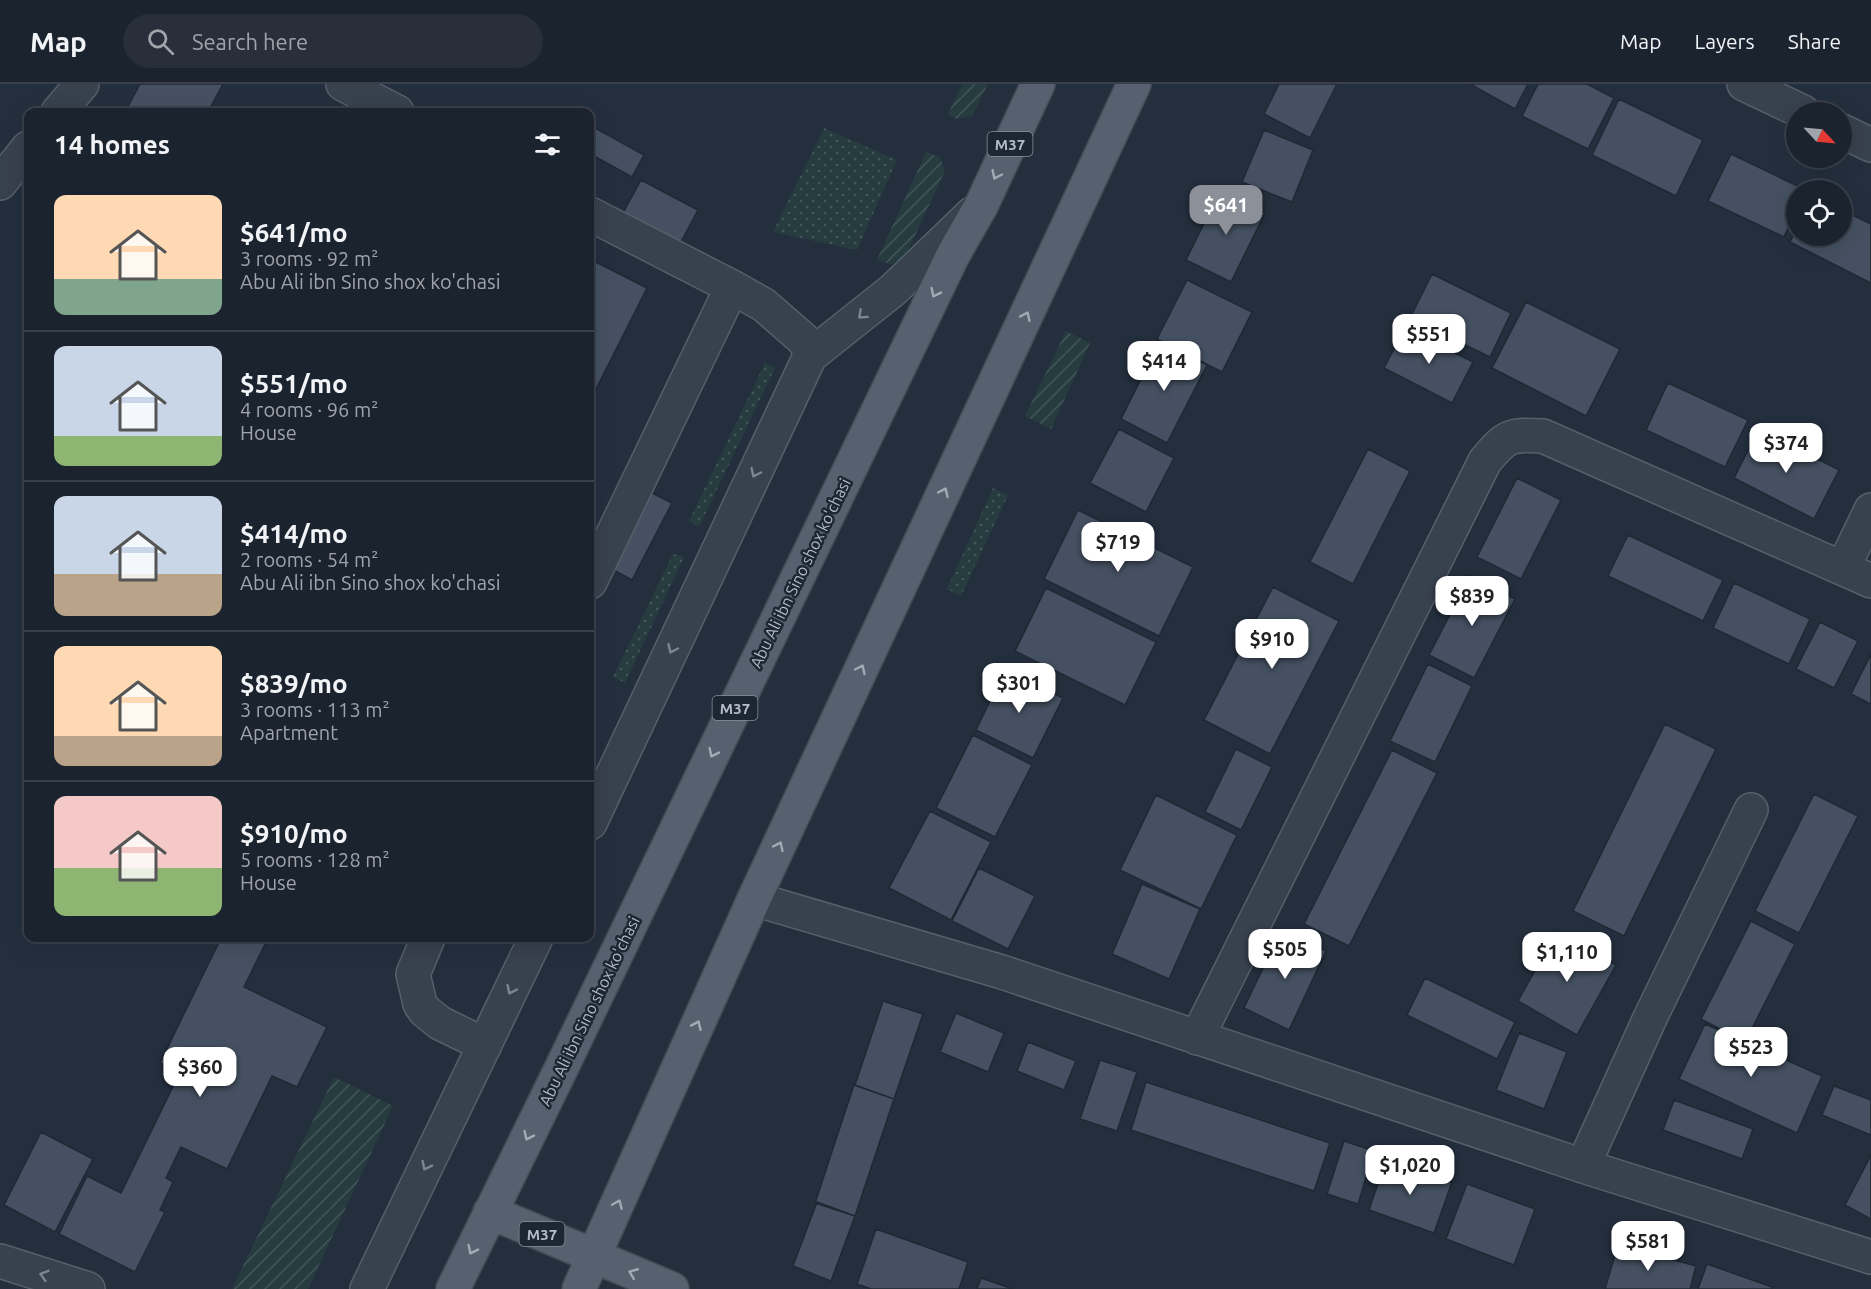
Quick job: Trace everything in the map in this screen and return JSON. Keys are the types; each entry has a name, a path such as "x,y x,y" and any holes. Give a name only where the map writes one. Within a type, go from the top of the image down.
{"main road":[{"name":"Abu Ali ibn Sino shox ko'chasi","path":"453,1289 566,1060 953,255 982,204 1038,84"},
{"path":"579,1289 754,899 1134,84"},
{"name":"M37","path":"490,1212 672,1289"}],"street":[{"path":"61,108 82,84"},
{"path":"343,84 388,108"},
{"path":"1744,84 1786,104"},
{"path":"1852,136 1871,145"},
{"path":"0,183 24,153"},
{"path":"594,815 810,356 893,290 982,204"},
{"path":"594,216 732,286 764,305 803,339 810,356"},
{"path":"594,574 732,286"},
{"path":"1197,1038 1485,461 1503,440 1525,435 1543,435 1857,575 1871,510"},
{"path":"1583,1166 1650,1018 1751,810"},
{"path":"754,899 1002,972 1583,1166 1871,1257"},
{"path":"426,942 413,974 420,1004 440,1023 485,1044"},
{"path":"367,1289 534,942"},
{"path":"0,1261 88,1289"}],"green space":[{"path":"962,84 988,84 972,116 956,119 948,114"},
{"path":"824,128 897,160 857,250 773,232"},
{"path":"926,152 940,157 945,171 906,255 891,264 877,260"},
{"path":"1066,331 1090,343 1051,429 1025,416"},
{"path":"765,363 775,368 699,527 689,521"},
{"path":"993,488 1008,495 961,596 947,589"},
{"path":"673,554 684,557 625,683 613,677"},
{"path":"334,1077 393,1106 308,1289 232,1289"}],"building":[{"path":"140,84 223,84 210,108 127,108"},
{"path":"1279,84 1337,84 1310,138 1264,114"},
{"path":"1470,84 1528,84 1515,109"},
{"path":"1538,84 1587,84 1614,98 1588,149 1522,116"},
{"path":"1619,99 1703,140 1676,196 1592,155"},
{"path":"594,127 644,155 632,177 594,156"},
{"path":"1264,130 1313,150 1292,202 1242,182"},
{"path":"1731,154 1786,180 1786,233 1784,237 1708,201"},
{"path":"641,180 698,210 675,253 618,222"},
{"path":"1220,191 1265,213 1231,282 1186,260"},
{"path":"1852,215 1871,224 1871,283 1798,246 1852,246"},
{"path":"594,261 647,288 594,393"},
{"path":"1432,274 1511,313 1490,357 1410,318"},
{"path":"1187,280 1252,312 1222,372 1157,339"},
{"path":"1526,302 1620,349 1586,416 1492,368"},
{"path":"1405,328 1473,362 1452,403 1384,368"},
{"path":"1160,341 1207,365 1167,443 1121,419"},
{"path":"1668,383 1748,420 1725,467 1646,430"},
{"path":"1119,429 1174,458 1146,512 1090,483"},
{"path":"1759,429 1839,470 1814,519 1734,478"},
{"path":"1368,449 1410,471 1353,584 1310,562"},
{"path":"1517,478 1561,500 1521,579 1477,557"},
{"path":"648,491 672,503 632,580 608,567"},
{"path":"1078,510 1193,567 1159,636 1044,579"},
{"path":"1628,535 1723,580 1703,621 1608,576"},
{"path":"1470,576 1515,599 1474,678 1429,655"},
{"path":"1734,583 1810,619 1789,664 1713,628"},
{"path":"1273,587 1339,621 1270,754 1204,720"},
{"path":"1046,588 1156,642 1125,705 1015,651"},
{"path":"1820,622 1858,641 1834,688 1796,669"},
{"path":"1871,654 1871,704 1851,694"},
{"path":"1428,664 1472,686 1435,762 1390,741"},
{"path":"1005,670 1063,698 1033,758 976,730"},
{"path":"1665,724 1716,749 1624,936 1573,911"},
{"path":"973,735 1032,765 995,837 936,808"},
{"path":"1236,749 1272,767 1241,830 1205,812"},
{"path":"1392,750 1437,773 1349,946 1304,924"},
{"path":"1814,794 1858,816 1799,933 1755,911"},
{"path":"1156,795 1237,835 1201,909 1120,870"},
{"path":"930,811 991,842 951,920 889,888"},
{"path":"979,868 1035,896 1008,949 952,921"},
{"path":"1142,884 1200,909 1169,979 1112,954"},
{"path":"1751,921 1795,944 1745,1042 1701,1019"},
{"path":"1281,930 1326,951 1289,1030 1244,1008"},
{"path":"1557,931 1616,965 1577,1035 1518,1001"},
{"path":"219,942 266,942 244,987 327,1027 297,1087 272,1076 227,1169 181,1147 166,1178 173,1182 160,1210 165,1212 135,1272 59,1234 87,1176 121,1193 180,1072 160,1063"},
{"path":"1425,978 1515,1022 1497,1059 1407,1015"},
{"path":"883,1001 923,1014 894,1099 855,1085"},
{"path":"956,1013 1004,1033 988,1072 940,1052"},
{"path":"1705,1024 1822,1076 1797,1133 1679,1079"},
{"path":"1519,1033 1567,1052 1544,1109 1496,1090"},
{"path":"1028,1042 1076,1061 1064,1090 1017,1071"},
{"path":"1100,1060 1137,1072 1117,1131 1080,1119"},
{"path":"1146,1082 1330,1143 1314,1191 1131,1130"},
{"path":"854,1085 894,1099 855,1216 815,1203"},
{"path":"1834,1086 1871,1100 1871,1135 1822,1115"},
{"path":"1674,1100 1753,1129 1742,1159 1663,1130"},
{"path":"41,1132 93,1159 55,1232 4,1205"},
{"path":"1344,1141 1374,1151 1358,1204 1327,1194"},
{"path":"1871,1155 1871,1219 1845,1205"},
{"path":"1386,1160 1452,1182 1434,1233 1369,1210"},
{"path":"1467,1184 1535,1209 1514,1265 1446,1239"},
{"path":"817,1202 855,1216 831,1281 793,1266"},
{"path":"876,1229 968,1262 959,1289 871,1289 857,1284"},
{"path":"1618,1245 1696,1266 1690,1289 1605,1289"},
{"path":"1707,1264 1772,1287 1772,1289 1698,1289"},
{"path":"981,1278 1013,1289 977,1289"}]}
